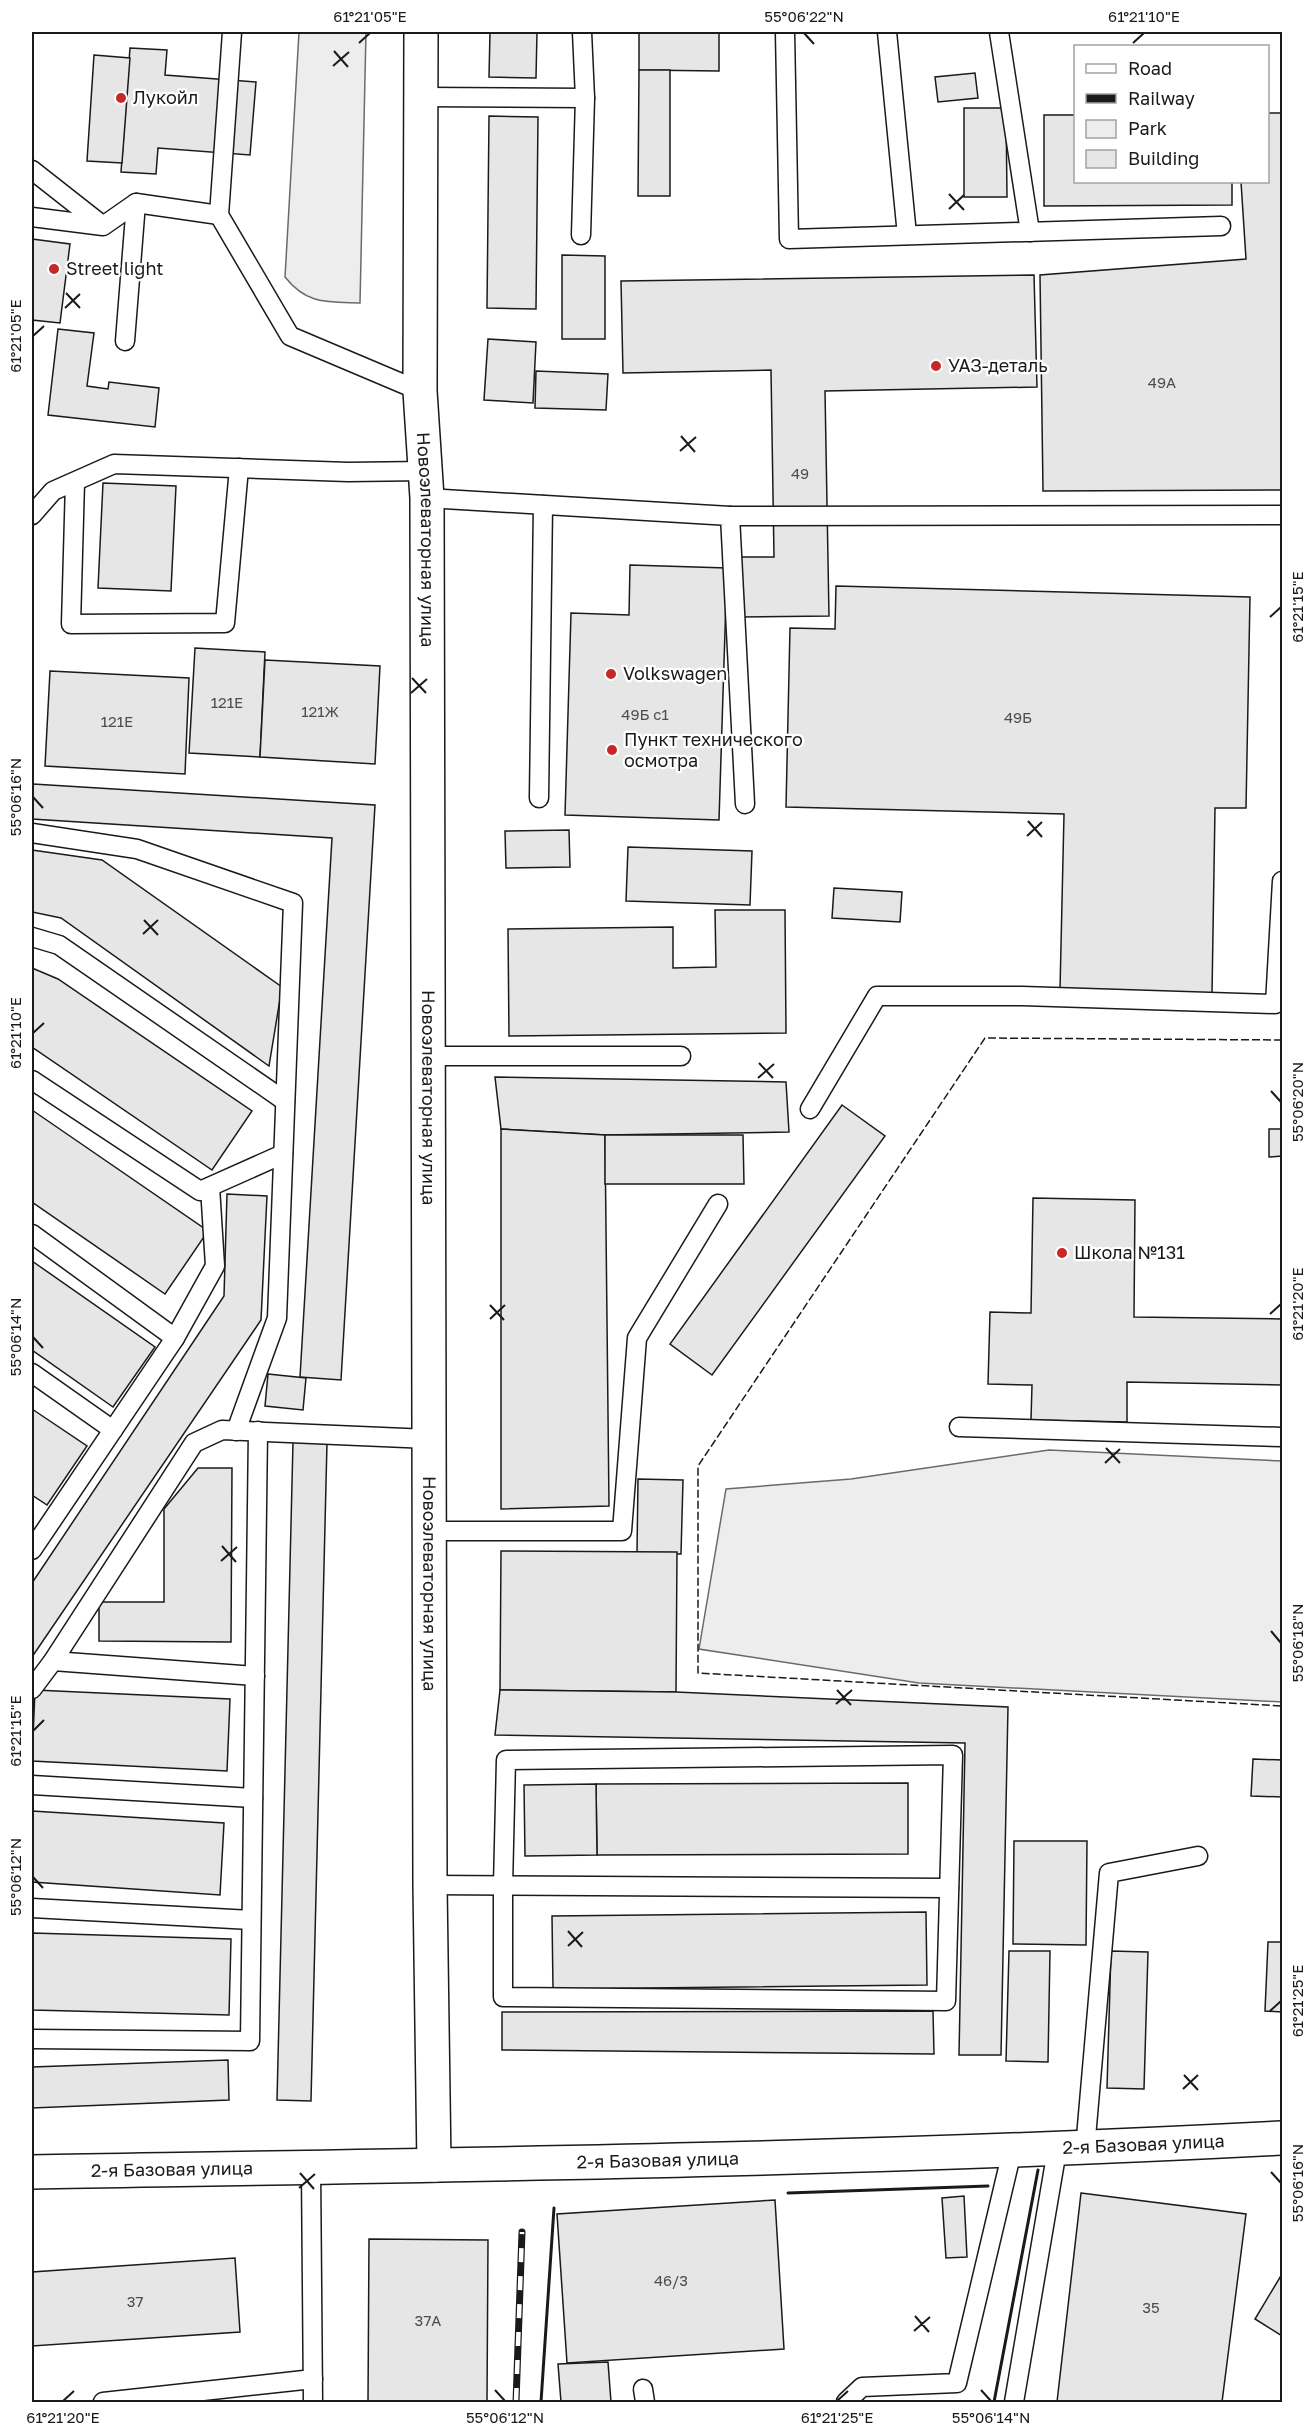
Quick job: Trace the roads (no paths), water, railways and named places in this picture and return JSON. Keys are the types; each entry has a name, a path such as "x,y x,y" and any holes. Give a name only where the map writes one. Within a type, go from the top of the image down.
{"street":[{"name":"Новоэлеваторная улица","path":"421,32 420,391 426,484 430,1885 434,2165"},
{"name":"2-я Базовая улица","path":"32,2172 311,2168 1012,2151 1282,2138"}],"lane":[{"path":"232,32 219,215 290,336 420,391"},
{"path":"581,235 585,98 582,32"},
{"path":"785,32 789,239 1221,226"},
{"path":"887,32 908,235"},
{"path":"999,32 1030,232"},
{"path":"421,97 585,98"},
{"path":"32,170 103,226"},
{"path":"32,216 103,226 136,202 219,215"},
{"path":"125,341 136,202"},
{"path":"32,515 53,491 114,464 348,472 543,505 730,516 1282,515"},
{"path":"75,482 71,624 225,623 239,468"},
{"path":"539,798 543,505"},
{"path":"730,516 745,804"},
{"path":"32,833 137,849 293,903 277,1318 236,1431"},
{"path":"810,1109 877,996 1022,996 1275,1004 1282,881"},
{"path":"32,937 59,945 285,1101"},
{"path":"429,1056 681,1056"},
{"path":"32,1080 200,1191 283,1154"},
{"path":"34,1540 113,1430 175,1338 215,1266 210,1187"},
{"path":"429,1531 622,1531 637,1338 718,1204"},
{"path":"32,1234 175,1338"},
{"path":"32,1373 113,1430"},
{"path":"959,1427 1282,1437"},
{"path":"32,1689 53,1661 194,1443 222,1430 429,1438"},
{"path":"32,2039 250,2041 258,1431"},
{"path":"53,1661 255,1676"},
{"path":"953,1755 946,2001 503,1997 503,1886 506,1760 953,1755"},
{"path":"32,1785 253,1798"},
{"path":"1014,2403 1071,2149 1109,1873 1197,1856"},
{"path":"430,1885 949,1888"},
{"path":"32,1908 251,1920"},
{"path":"846,2403 862,2387 957,2383 1012,2151"},
{"path":"311,2168 314,2403"},
{"path":"103,2403 313,2379"}],"railway":[{"path":"516,2402 522,2232"}],"place":[{"name":"Лукойл","path":"121,98"},
{"name":"Street light","path":"54,269"},
{"name":"УАЗ-деталь","path":"936,366"},
{"name":"Volkswagen","path":"611,674"},
{"name":"Пункт технического осмотра","path":"612,750"},
{"name":"Школа №131","path":"1062,1253"}]}
